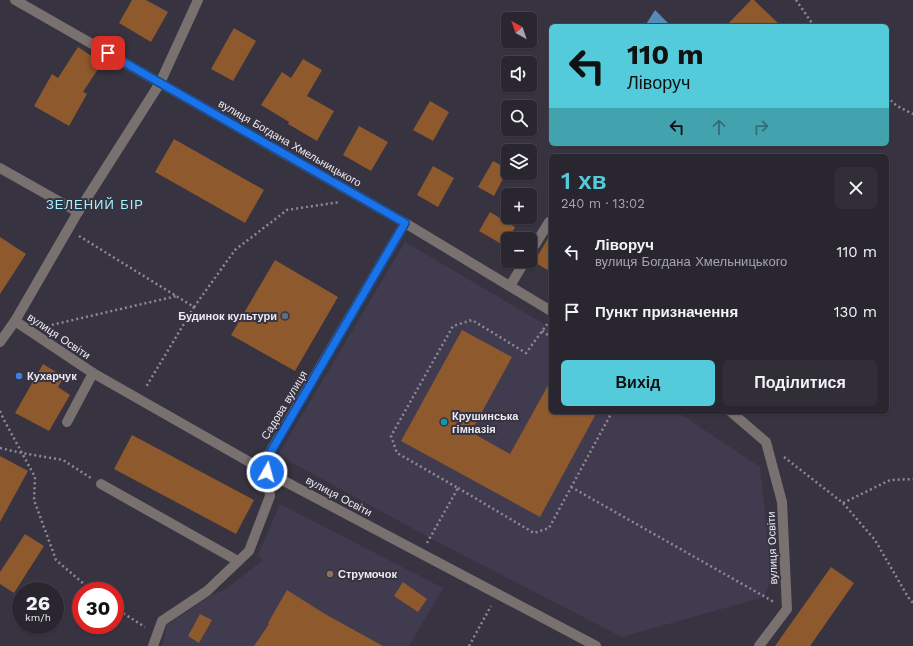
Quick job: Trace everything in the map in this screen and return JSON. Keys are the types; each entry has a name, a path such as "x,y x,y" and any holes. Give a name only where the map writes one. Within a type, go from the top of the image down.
{"street":[{"name":"вулиця Богдана Хмельницького","path":"15,0 363,198 549,310"},
{"path":"0,342 15,321 78,212 160,83 198,0"},
{"path":"0,168 78,212"},
{"path":"537,242 549,222"},
{"name":"Садова вулиця","path":"153,646 162,621 207,591 250,551 270,496 266,460 405,223"},
{"path":"510,286 521,268"},
{"name":"вулиця Освіти","path":"15,321 93,373 267,472 596,646"},
{"path":"67,422 93,373"},
{"name":"вулиця Освіти","path":"733,414 766,442 782,502 787,609"},
{"path":"101,484 238,561"},
{"path":"759,646 787,609"}],"path":[{"path":"796,0 813,24"},
{"path":"889,99 897,106 913,114"},
{"path":"139,399 194,307 236,250 287,210 363,198"},
{"path":"68,230 194,307"},
{"path":"28,330 177,296"},
{"path":"549,322 526,353 472,320 453,326 391,436 397,453 534,533 549,528 611,414"},
{"path":"542,331 549,336"},
{"path":"0,411 35,477 34,500 56,560 82,582"},
{"path":"0,448 63,460 101,484"},
{"path":"784,456 843,503 875,540 913,603"},
{"path":"843,503 890,480 913,479"},
{"path":"571,487 787,609"},
{"path":"421,554 458,488"},
{"path":"469,646 498,594"},
{"path":"124,614 157,634"}],"shaded area":[{"path":"405,242 549,327 549,414 680,414 760,467 772,578 764,597 622,637 430,538 278,455"},
{"name":"Струмочок","path":"280,504 443,588 409,646 162,646 167,625 210,596 226,589 263,560 258,555"}],"water":[{"path":"655,10 669,24 646,24"}],"building":[{"path":"132,0 146,0 168,12 151,42 119,23"},
{"path":"751,0 754,0 779,24 728,24"},
{"path":"234,28 256,41 233,81 211,69"},
{"path":"78,47 102,63 83,92 87,94 69,126 34,106 52,74 58,78"},
{"path":"303,59 322,70 307,96 334,111 317,141 288,124 289,122 261,105 282,72 291,78"},
{"path":"430,101 449,112 433,141 413,130"},
{"path":"359,126 388,142 371,171 343,155"},
{"path":"174,139 264,190 245,223 155,172"},
{"path":"493,161 501,165 501,180 502,180 494,196 478,187"},
{"path":"433,166 454,178 438,207 417,195"},
{"path":"490,212 501,219 501,224 510,224 515,227 512,232 501,232 501,244 479,231"},
{"path":"549,236 549,271 537,264 537,257"},
{"path":"0,237 26,254 0,294"},
{"name":"Будинок культури","path":"275,260 338,297 295,371 231,335"},
{"name":"Крушинська гімназія","path":"462,330 512,357 471,432 510,454 549,384 549,414 596,414 540,517 401,441"},
{"path":"43,364 64,377 58,387 70,395 49,431 15,413"},
{"path":"132,435 254,500 236,534 114,469"},
{"path":"0,456 28,471 0,522"},
{"path":"25,534 44,546 21,582 12,582 12,592 0,584 0,572"},
{"path":"831,567 854,583 810,646 775,646"},
{"path":"403,582 427,599 418,612 394,596"},
{"path":"287,590 325,614 383,646 254,646 269,624 268,623"},
{"path":"200,614 212,620 199,643 188,636"}],"place":[{"name":"Будинок культури","path":"285,316"},
{"name":"Кухарчук","path":"19,376"},
{"name":"Крушинська гімназія","path":"444,422"},
{"name":"Струмочок","path":"330,574"}],"district":[{"name":"ЗЕЛЕНИЙ БІР","path":"95,204"}],"route":[{"path":"108,53 405,223 266,460 267,472"}]}
